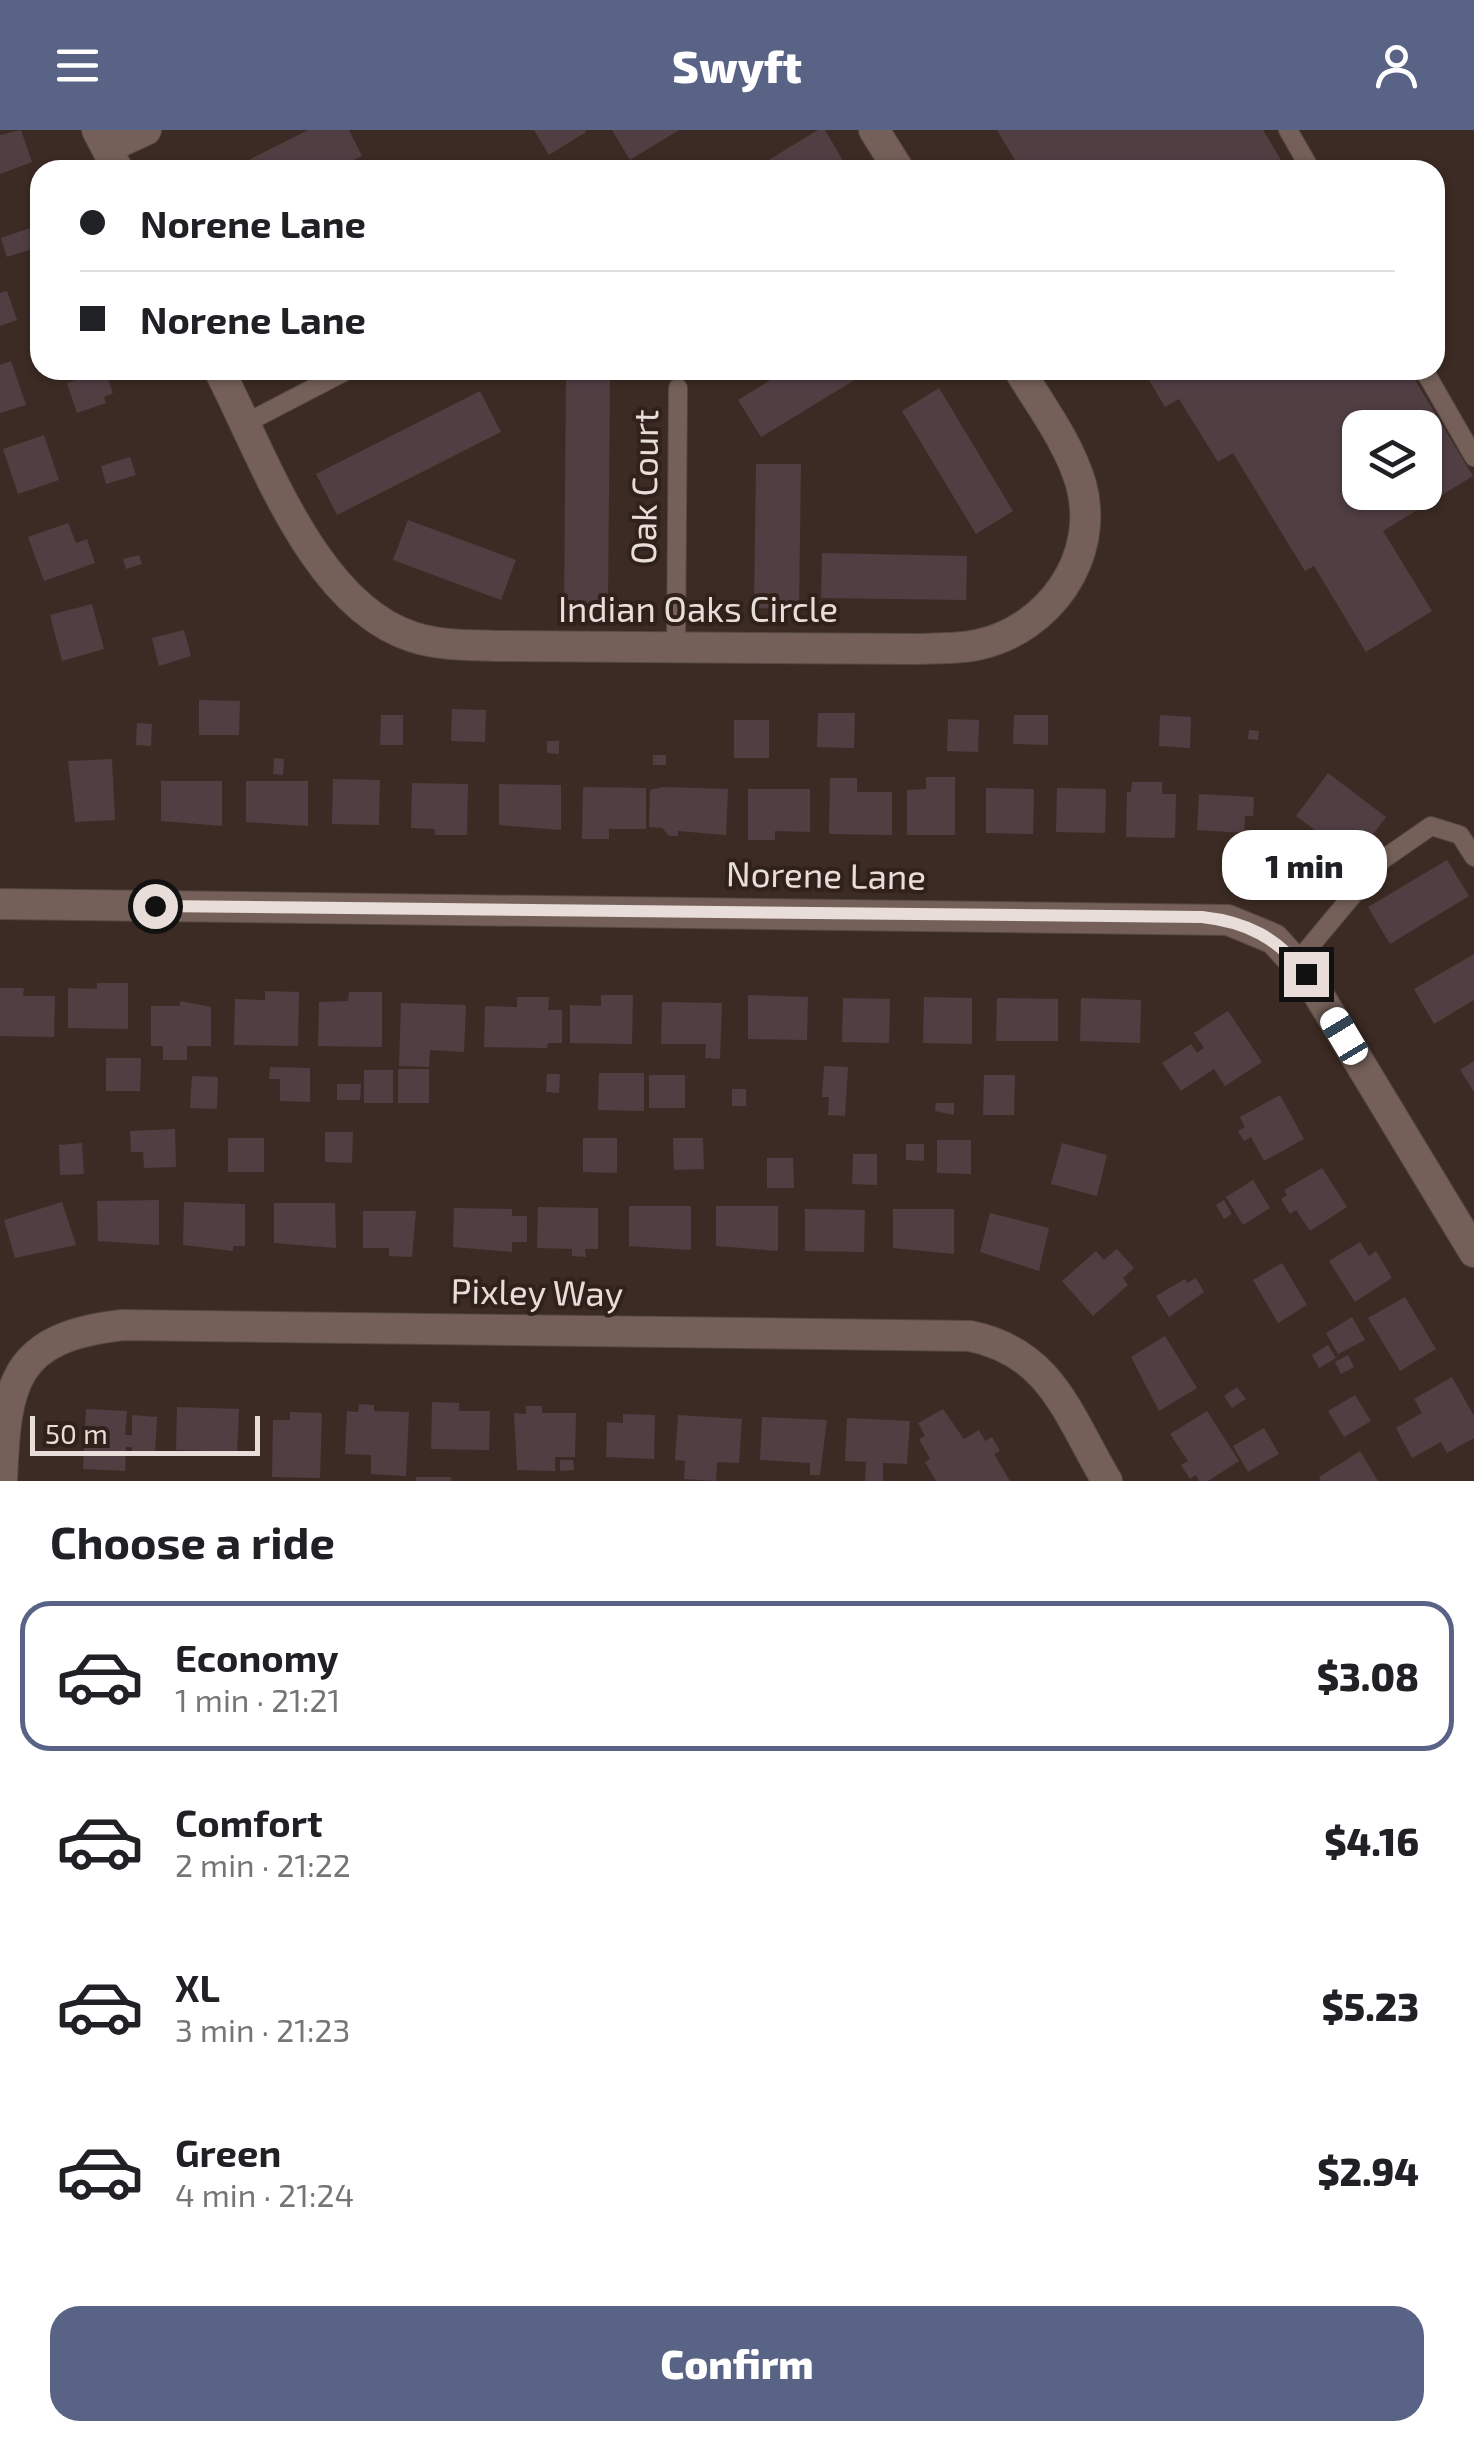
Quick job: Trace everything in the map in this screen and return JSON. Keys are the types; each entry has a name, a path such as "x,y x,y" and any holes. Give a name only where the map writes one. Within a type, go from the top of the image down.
{"street":[{"path":"107,150 146,130"},
{"path":"874,130 892,160"},
{"name":"Indian Oaks Circle","path":"224,380 302,534 328,572 362,608 389,627 445,644 916,649 976,645 1012,634 1060,594 1073,571 1082,548 1085,510 1080,480 1066,448 1025,380"},
{"name":"Norene Lane","path":"0,904 1202,917 1252,928 1274,940 1296,962 1474,1252"},
{"name":"Pixley Way","path":"2,1481 4,1409 24,1366 70,1336 123,1325 970,1336 997,1342 1031,1360 1107,1481"}],"lane":[{"path":"1288,130 1305,160"},
{"path":"246,422 328,380"},
{"path":"1430,380 1474,457"},
{"name":"Oak Court","path":"676,648 678,388"},
{"path":"1296,962 1382,860 1431,826 1460,835 1474,858"}],"building":[{"path":"21,130 30,163 0,174 0,135"},
{"path":"308,130 349,130 362,156 354,160 249,160"},
{"path":"534,130 585,130 586,132 549,155"},
{"path":"612,130 679,130 630,160"},
{"path":"818,130 825,130 842,160 768,160"},
{"path":"997,130 1263,130 1281,160 1015,160"},
{"path":"30,228 30,250 7,257 1,238"},
{"path":"7,291 17,320 0,326 0,293"},
{"path":"11,361 26,405 0,413 0,365"},
{"path":"108,380 113,393 104,397 106,403 77,413 67,383"},
{"path":"566,380 610,380 608,605 564,605"},
{"path":"771,380 855,380 761,437 738,400"},
{"path":"1149,380 1415,380 1433,410 1342,410 1342,510 1417,510 1383,531 1432,611 1366,652 1314,566 1305,571 1233,453 1218,462 1179,399 1165,407"},
{"path":"939,388 1013,511 976,534 902,411"},
{"path":"480,391 501,432 337,515 316,474"},
{"path":"1442,425 1473,476 1442,495"},
{"path":"44,435 59,480 18,494 3,449"},
{"path":"130,457 136,475 106,484 101,466"},
{"path":"756,464 801,464 799,609 754,608"},
{"path":"408,520 516,560 501,600 393,560"},
{"path":"68,523 76,543 87,539 95,563 44,581 28,537"},
{"path":"822,553 967,556 966,600 821,598"},
{"path":"139,555 142,564 126,569 123,559"},
{"path":"92,604 104,649 62,661 50,615"},
{"path":"184,630 191,656 159,666 152,638"},
{"path":"199,700 240,701 239,735 199,735"},
{"path":"452,709 486,710 485,742 451,741"},
{"path":"818,713 855,713 854,748 817,747"},
{"path":"381,715 403,715 403,745 380,745"},
{"path":"1014,715 1048,715 1048,745 1013,744"},
{"path":"1160,715 1191,717 1190,748 1159,746"},
{"path":"948,719 979,720 978,752 947,751"},
{"path":"734,720 769,720 769,758 734,758"},
{"path":"137,723 152,724 151,746 136,745"},
{"path":"1249,730 1259,731 1258,740 1248,739"},
{"path":"547,741 559,741 559,754 547,753"},
{"path":"653,755 666,755 666,765 653,765"},
{"path":"274,758 284,759 283,775 273,774"},
{"path":"112,759 115,820 75,822 68,761"},
{"path":"1328,773 1386,817 1354,859 1296,816"},
{"path":"926,777 955,777 955,835 907,835 907,790 926,789"},
{"path":"830,778 857,778 857,792 892,792 892,835 829,834"},
{"path":"333,779 380,780 379,825 332,824"},
{"path":"161,781 222,781 222,826 161,821"},
{"path":"246,781 308,781 308,826 246,822"},
{"path":"1132,782 1162,782 1162,794 1176,794 1175,838 1126,837 1127,792 1131,792"},
{"path":"412,783 468,784 467,835 435,835 435,829 411,828"},
{"path":"499,784 561,785 561,830 499,825"},
{"path":"583,787 646,788 646,829 609,829 609,839 582,839"},
{"path":"986,788 1034,789 1033,834 986,833"},
{"path":"1057,788 1106,789 1105,833 1056,832"},
{"path":"728,789 726,835 678,831 678,836 669,836 662,828 649,827 650,790"},
{"path":"748,789 810,789 810,832 775,831 775,840 748,840"},
{"path":"1199,794 1254,797 1253,816 1245,816 1244,833 1197,830"},
{"path":"1447,860 1469,896 1390,944 1368,907"},
{"path":"1474,954 1474,1000 1434,1024 1414,989"},
{"path":"97,983 128,983 128,1029 68,1028 68,988 97,989"},
{"path":"0,988 24,988 23,996 55,996 54,1037 0,1036"},
{"path":"265,991 299,992 298,1046 234,1045 235,999 265,1000"},
{"path":"349,992 382,992 382,1047 318,1046 319,1002 348,1001"},
{"path":"601,995 633,995 632,1044 570,1043 570,1005 601,1006"},
{"path":"748,995 808,997 807,1040 748,1039"},
{"path":"517,997 549,997 548,1010 562,1010 562,1043 548,1043 547,1048 484,1047 485,1006 517,1007"},
{"path":"924,997 972,998 972,1044 923,1043"},
{"path":"843,998 890,999 889,1043 842,1042"},
{"path":"997,998 1058,999 1058,1041 996,1041"},
{"path":"1081,998 1141,1000 1140,1043 1080,1041"},
{"path":"180,1001 211,1007 211,1046 187,1046 187,1060 163,1060 163,1046 151,1046 151,1006 180,1006"},
{"path":"662,1002 722,1003 720,1059 705,1058 706,1044 661,1044"},
{"path":"401,1003 466,1005 464,1052 430,1050 429,1067 399,1066"},
{"path":"1228,1011 1262,1062 1225,1086 1214,1069 1181,1091 1162,1063 1191,1044 1197,1053 1204,1048 1194,1033"},
{"path":"106,1058 141,1058 140,1091 106,1091"},
{"path":"1474,1061 1474,1092 1460,1070"},
{"path":"824,1066 848,1067 845,1116 828,1115 829,1097 822,1097"},
{"path":"270,1067 310,1068 310,1102 280,1101 280,1079 269,1079"},
{"path":"398,1069 429,1069 429,1103 398,1103"},
{"path":"364,1070 393,1070 393,1103 364,1103"},
{"path":"599,1073 644,1073 644,1111 598,1110"},
{"path":"547,1074 560,1074 559,1093 546,1092"},
{"path":"649,1075 685,1075 685,1108 649,1108"},
{"path":"984,1075 1015,1075 1014,1115 983,1115"},
{"path":"192,1076 218,1077 217,1109 190,1108"},
{"path":"337,1084 361,1084 360,1100 337,1100"},
{"path":"732,1089 746,1089 746,1106 732,1106"},
{"path":"1280,1095 1304,1139 1264,1161 1251,1137 1244,1141 1238,1131 1245,1127 1240,1117"},
{"path":"936,1103 954,1103 954,1115 935,1111"},
{"path":"175,1129 176,1167 144,1168 143,1152 131,1152 130,1131"},
{"path":"325,1132 353,1132 352,1163 325,1162"},
{"path":"228,1138 264,1138 264,1172 228,1172"},
{"path":"583,1138 617,1138 617,1173 583,1172"},
{"path":"673,1138 703,1138 704,1169 674,1170"},
{"path":"937,1140 971,1140 971,1174 937,1173"},
{"path":"82,1143 84,1174 60,1175 59,1145"},
{"path":"1062,1143 1107,1155 1097,1196 1051,1184"},
{"path":"906,1144 924,1144 924,1161 906,1160"},
{"path":"853,1154 877,1154 877,1185 852,1184"},
{"path":"767,1158 793,1158 794,1188 767,1188"},
{"path":"1322,1168 1347,1207 1310,1231 1296,1210 1290,1214 1281,1199 1287,1195 1284,1190"},
{"path":"1253,1180 1270,1208 1243,1225 1226,1197"},
{"path":"159,1200 159,1245 98,1241 97,1201"},
{"path":"1224,1200 1232,1214 1224,1219 1216,1205"},
{"path":"62,1202 76,1245 15,1258 4,1220"},
{"path":"184,1202 245,1204 245,1246 233,1246 233,1251 183,1245"},
{"path":"274,1203 335,1203 336,1248 274,1243"},
{"path":"629,1206 691,1206 691,1250 629,1246"},
{"path":"716,1206 778,1206 778,1251 716,1246"},
{"path":"538,1207 598,1208 598,1249 585,1249 586,1257 572,1256 572,1249 537,1248"},
{"path":"454,1208 512,1209 512,1216 527,1216 527,1242 512,1242 512,1252 453,1247"},
{"path":"805,1209 865,1210 864,1252 805,1251"},
{"path":"893,1209 954,1209 954,1254 893,1248"},
{"path":"363,1211 416,1211 412,1257 389,1256 389,1248 363,1248"},
{"path":"990,1213 1049,1228 1039,1271 980,1252"},
{"path":"1360,1242 1369,1256 1376,1251 1392,1278 1355,1302 1329,1261"},
{"path":"1117,1249 1134,1268 1123,1278 1128,1285 1093,1316 1062,1281 1096,1251 1104,1260"},
{"path":"1282,1263 1307,1305 1278,1323 1253,1280"},
{"path":"1196,1278 1204,1292 1169,1317 1156,1296 1185,1279 1187,1283"},
{"path":"1405,1297 1436,1349 1400,1371 1368,1318"},
{"path":"1352,1317 1365,1340 1338,1354 1326,1333"},
{"path":"1165,1336 1197,1388 1159,1411 1131,1357"},
{"path":"1328,1345 1336,1358 1319,1368 1312,1355"},
{"path":"1348,1355 1354,1367 1341,1374 1335,1362"},
{"path":"1452,1377 1474,1416 1474,1438 1447,1453 1441,1442 1412,1458 1396,1428 1422,1413 1414,1399"},
{"path":"1237,1387 1246,1399 1232,1408 1224,1396"},
{"path":"1355,1395 1371,1421 1344,1437 1328,1411"},
{"path":"432,1402 459,1403 459,1411 490,1411 489,1450 431,1449"},
{"path":"359,1404 374,1405 374,1411 409,1412 406,1476 371,1474 371,1455 345,1454 347,1411 358,1412"},
{"path":"526,1406 542,1406 542,1413 576,1413 575,1457 555,1457 555,1471 517,1470 514,1413 526,1414"},
{"path":"177,1407 239,1409 237,1452 176,1450"},
{"path":"86,1409 127,1411 125,1435 132,1435 132,1415 157,1417 155,1455 132,1454 132,1447 126,1447 125,1471 83,1469"},
{"path":"943,1409 964,1439 979,1430 985,1441 992,1437 1000,1451 994,1454 1010,1481 936,1481 925,1462 930,1459 919,1439 925,1436 918,1423"},
{"path":"1207,1411 1239,1461 1208,1481 1199,1481 1196,1475 1190,1479 1181,1465 1188,1461 1170,1434"},
{"path":"290,1412 322,1413 320,1478 272,1477 273,1420 290,1420"},
{"path":"623,1414 655,1415 654,1459 606,1457 607,1422 623,1423"},
{"path":"678,1415 742,1419 739,1463 717,1462 716,1481 684,1479 685,1461 675,1460"},
{"path":"762,1417 827,1420 820,1475 810,1475 810,1463 760,1460"},
{"path":"847,1418 910,1421 907,1464 883,1463 883,1481 865,1481 866,1462 845,1461"},
{"path":"1264,1428 1279,1454 1248,1472 1233,1446"},
{"path":"1360,1451 1378,1481 1321,1481 1319,1477"},
{"path":"560,1460 573,1460 574,1470 560,1471"},
{"path":"416,1477 451,1477 451,1481 416,1481"}],"route":[{"path":"155,906 1202,917 1228,920 1274,940 1306,974"}]}
